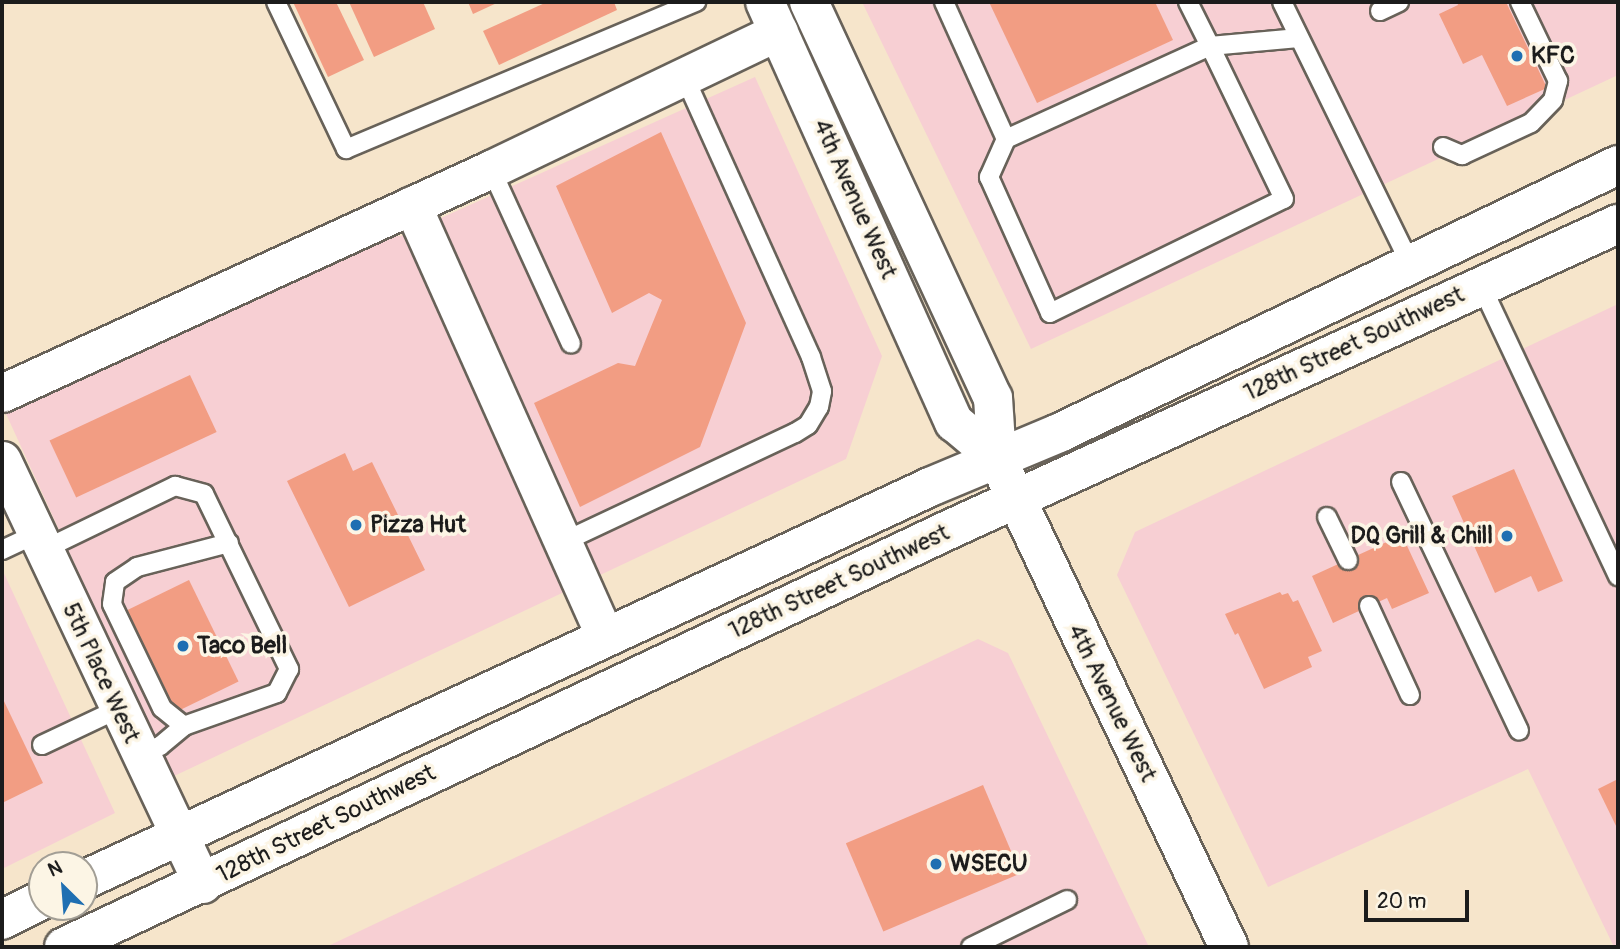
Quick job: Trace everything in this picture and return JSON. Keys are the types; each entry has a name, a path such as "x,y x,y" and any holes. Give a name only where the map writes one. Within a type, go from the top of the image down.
{"main road":[{"name":"4th Avenue West","path":"809,2 993,398 997,458 1229,947"},
{"name":"4th Avenue West","path":"772,16 954,422 997,458"},
{"name":"128th Street Southwest","path":"98,873 605,636 997,458 1059,433 1618,165"},
{"name":"128th Street Southwest","path":"64,947 948,530 1481,285 1616,230"},
{"path":"2,920 28,907"}],"street":[{"path":"2,393 685,78 772,16"},
{"path":"412,205 605,636"},
{"name":"5th Place West","path":"2,460 202,884"}],"lane":[{"path":"276,2 346,149 692,2"},
{"path":"944,2 1006,139"},
{"path":"1188,2 1210,46 1284,199 1051,313 989,177 1006,139 1210,46 1299,38"},
{"path":"1282,2 1410,263"},
{"path":"1380,11 1399,2"},
{"path":"1443,147 1462,155 1531,124 1553,100 1558,81 1520,2"},
{"path":"563,542 795,433 808,425 819,407 822,391 811,357 685,78"},
{"path":"491,169 571,344"},
{"path":"1481,285 1618,576"},
{"path":"1401,482 1519,730"},
{"path":"2,550 40,542 176,486 204,494 289,669 277,694 184,726 160,746 139,754"},
{"path":"1327,517 1348,560"},
{"path":"184,726 162,708 112,604 115,582 137,568 229,543"},
{"path":"1369,606 1410,695"},
{"path":"42,745 118,709"},
{"path":"982,945 1068,901"}],"shaded area":[{"path":"862,2 1618,2 1618,75 1031,349"},
{"path":"755,77 882,356 846,459 172,777 2,405 354,235 401,236"},
{"path":"1618,304 1618,947 1614,947 1528,769 1268,887 1117,575 1135,532"},
{"path":"2,569 115,813 38,851 28,851 28,856 2,869"},
{"path":"978,639 1008,653 1149,947 326,947"}],"building":[{"path":"293,2 336,2 364,60 328,77"},
{"path":"349,2 423,2 435,29 374,57"},
{"path":"468,2 499,2 473,14"},
{"path":"547,2 614,2 617,10 499,65 483,31"},
{"path":"989,2 1155,2 1173,40 1037,103"},
{"path":"1457,2 1506,2 1547,88 1507,106 1482,55 1463,64 1439,14 1458,5"},
{"path":"661,132 746,323 700,447 580,507 534,403 618,363 635,366 662,300 649,293 612,313 556,186"},
{"path":"190,375 217,432 76,498 50,441"},
{"name":"Pizza Hut","path":"345,453 353,471 372,462 425,570 349,607 287,481"},
{"name":"DQ Grill & Chill","path":"1514,469 1563,581 1538,592 1531,576 1495,593 1452,496"},
{"path":"1402,535 1429,593 1392,609 1387,598 1333,623 1312,576"},
{"name":"Taco Bell","path":"189,580 239,682 177,712 127,610"},
{"path":"1280,592 1282,595 1288,593 1293,602 1298,600 1322,651 1308,657 1312,667 1264,689 1238,633 1235,635 1225,614"},
{"path":"2,697 43,783 2,803"},
{"path":"1618,779 1618,830 1598,789"},
{"name":"WSECU","path":"983,785 1021,873 883,932 846,843"}],"place":[{"name":"KFC","path":"1517,56"},
{"name":"Pizza Hut","path":"356,525"},
{"name":"DQ Grill & Chill","path":"1507,536"},
{"name":"Taco Bell","path":"183,646"},
{"name":"WSECU","path":"936,864"}]}
